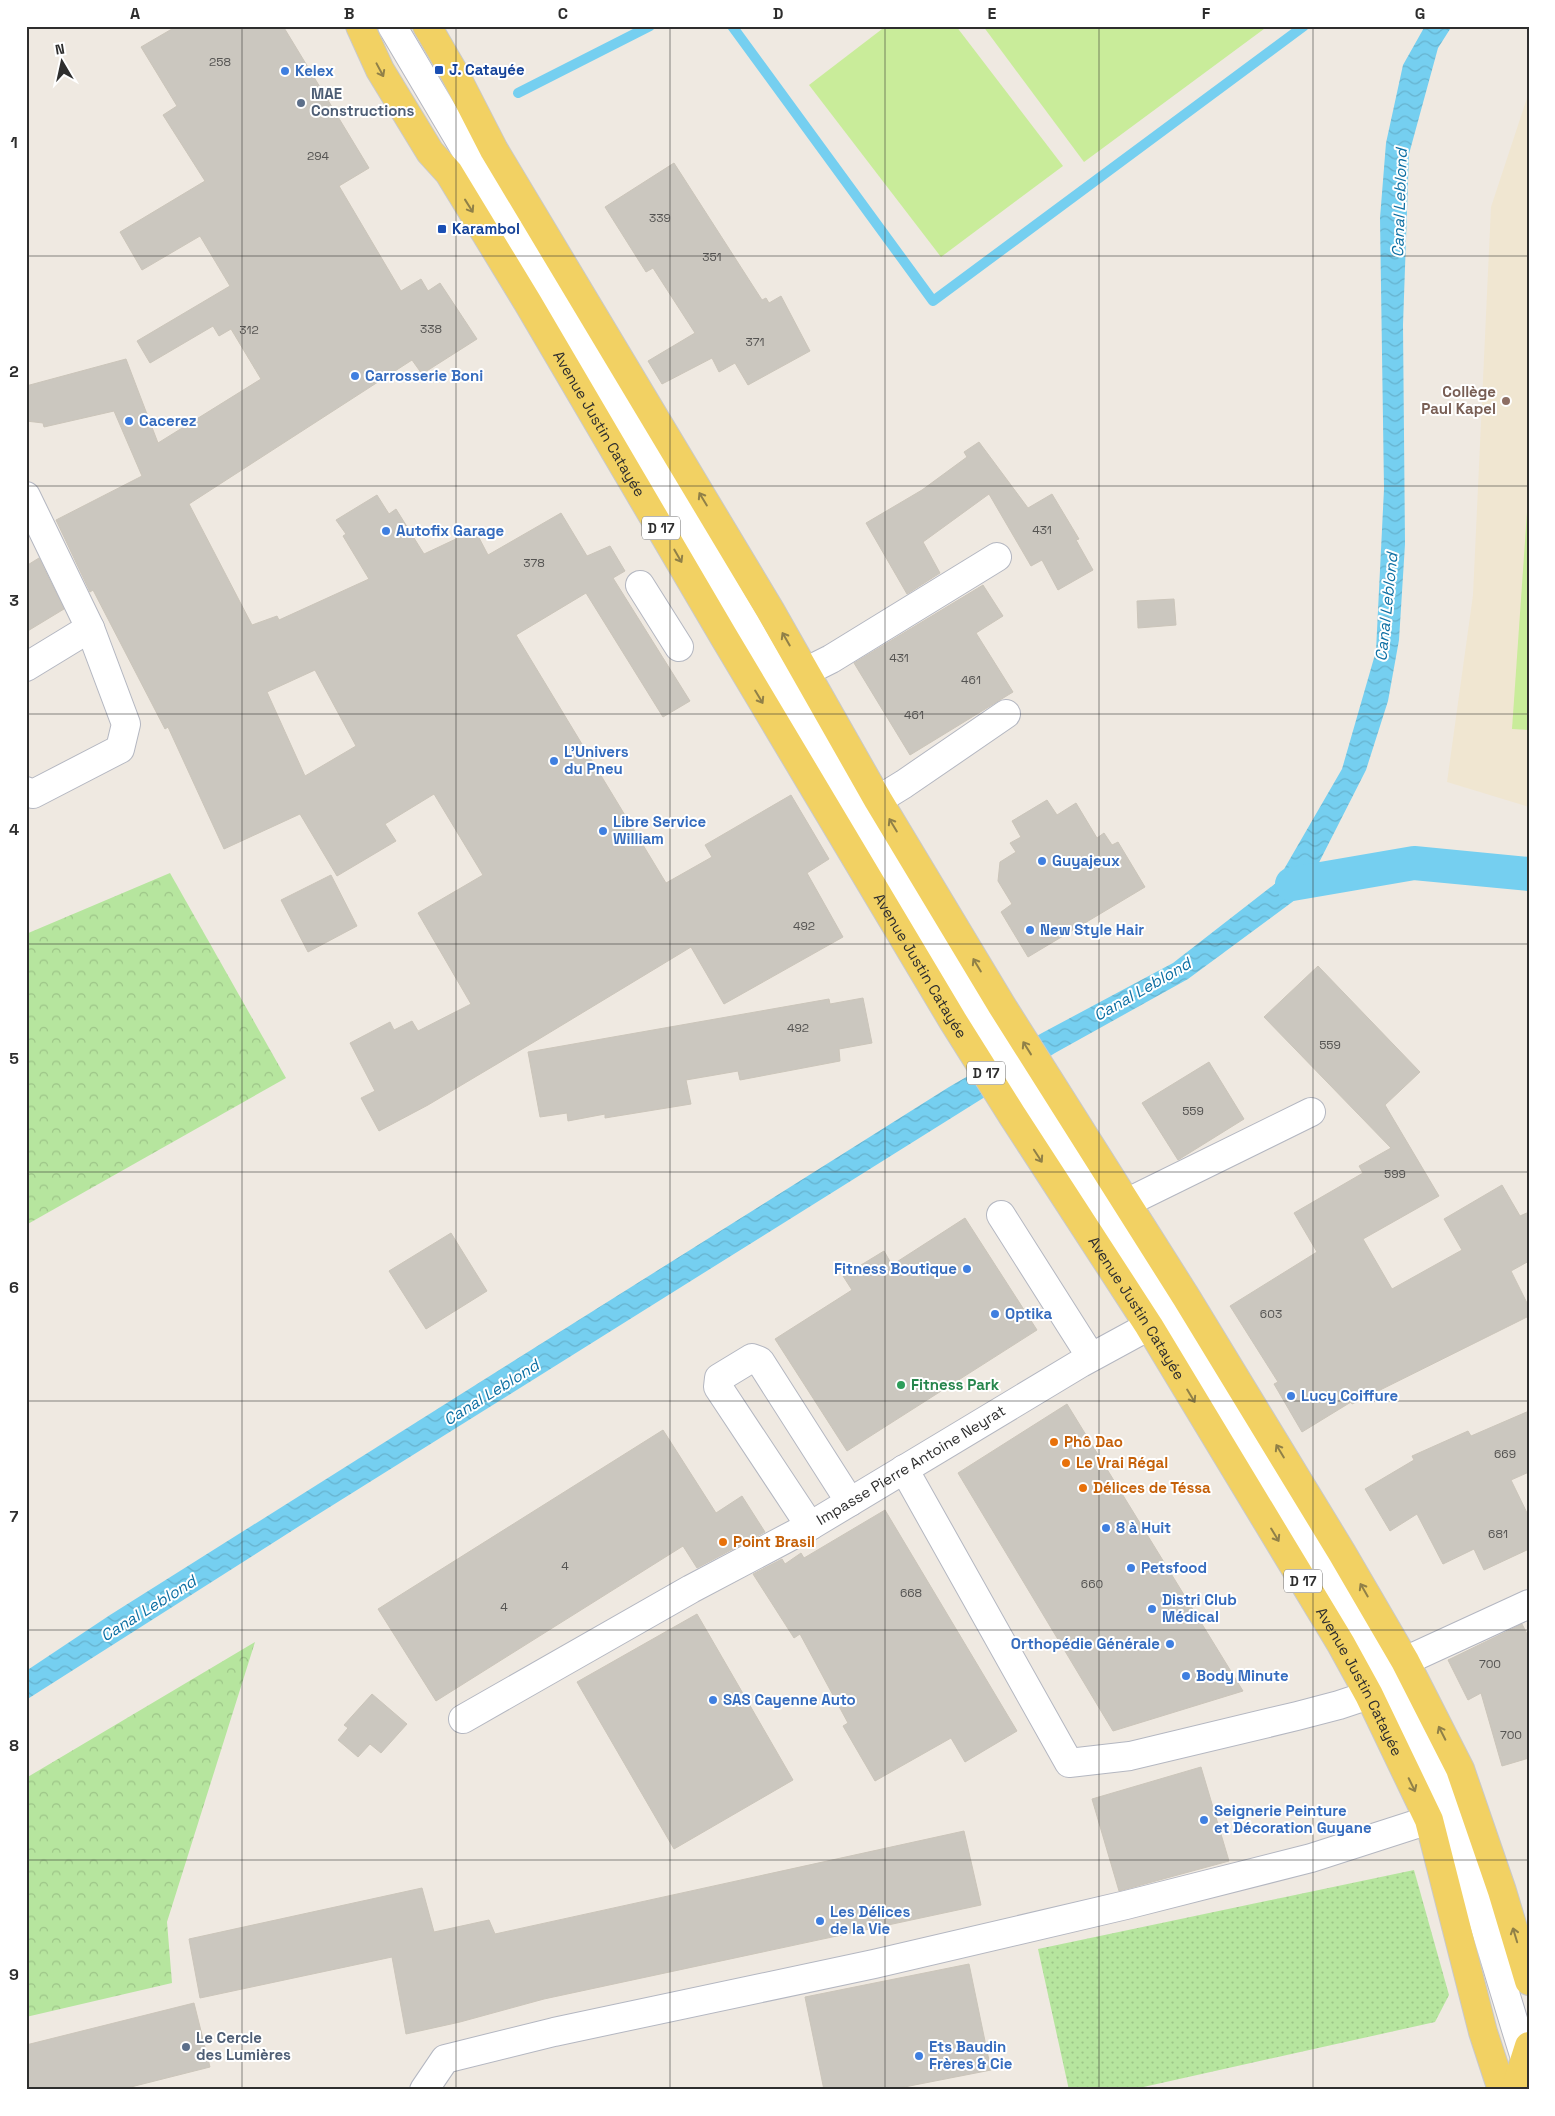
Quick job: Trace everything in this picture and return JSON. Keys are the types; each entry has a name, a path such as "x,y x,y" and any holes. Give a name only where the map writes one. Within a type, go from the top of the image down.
{"main road":[{"name":"Avenue Justin Catayée","path":"360,26 380,70 430,152 449,173 528,303 724,637 981,1019 1032,1102 1149,1326 1369,1695 1429,1820 1483,2032 1502,2090"},
{"name":"Avenue Justin Catayée","path":"427,26 456,76 494,150 770,610 878,800 981,1019 1032,1102 1126,1203 1279,1449 1405,1661 1460,1769 1502,1891 1529,1981"},
{"path":"1515,2090 1528,2056"}],"street":[{"path":"392,26 746,624 888,869 981,1019"},
{"path":"26,496 90,628 126,724 120,749 33,794 26,791"},
{"path":"805,672 998,557"},
{"path":"640,585 679,648"},
{"path":"26,667 90,628"},
{"path":"878,800 1006,714"},
{"path":"1032,1102 1150,1284 1367,1642 1448,1805 1528,2056"},
{"path":"1126,1203 1311,1112"},
{"path":"1000,1215 1091,1357"},
{"name":"Impasse Pierre Antoine Neyrat","path":"462,1719 690,1589 810,1526 1091,1357 1149,1326"},
{"path":"810,1526 718,1387 718,1378 752,1358 760,1361 850,1502"},
{"path":"904,1469 1069,1763 1139,1754 1339,1705 1369,1695"},
{"path":"1405,1661 1529,1604"},
{"path":"424,2090 445,2059 554,2032 874,1964 1126,1905 1311,1858 1429,1820"}],"shaded area":[{"name":"Collège Paul Kapel","path":"1529,92 1529,807 1447,782 1473,595 1491,207"}],"green space":[{"path":"886,26 956,26 1063,166 941,257 809,85"},
{"path":"983,26 1268,26 1084,162"},
{"path":"1529,483 1529,730 1512,729"},
{"path":"170,873 286,1078 26,1225 26,934"},
{"path":"255,1642 167,1922 172,1983 26,2017 26,1778"},
{"path":"1414,1870 1449,1995 1435,2022 1130,2090 1069,2090 1038,1949"}],"water":[{"name":"Canal Leblond","path":"1425,26 1452,26 1438,48 1409,154 1403,325 1405,544 1399,640 1388,701 1366,770 1303,894 1188,979 1055,1053 301,1525 26,1700 26,1671 110,1615 949,1087 1042,1033 1173,963 1276,883 1342,769 1376,651 1384,489 1380,218 1386,143 1403,65"}],"building":[{"path":"177,26 283,26 369,168 339,186 401,291 421,279 428,291 440,283 477,339 422,374 412,360 189,504 252,625 277,616 279,620 369,579 343,536 346,534 336,520 377,495 389,514 396,509 424,554 475,530 488,555 561,513 587,556 610,546 625,571 613,578 690,701 663,717 586,593 516,635 666,883 712,857 705,845 791,795 829,859 807,873 843,937 724,1004 691,947 428,1105 379,1131 361,1098 375,1091 350,1043 390,1022 394,1030 412,1021 418,1031 471,1004 418,913 483,875 434,794 385,824 396,841 337,876 300,814 224,849 168,727 165,729 93,590 90,592 56,520 142,476 114,411 44,427 43,423 26,421 26,386 126,359 158,443 261,379 231,329 219,336 213,326 150,363 137,341 230,286 200,236 142,270 120,232 205,181 163,115 177,106 141,47","holes":["315,670 356,746 305,776 267,692"]},
{"path":"674,163 762,300 766,298 769,303 781,296 810,351 748,385 735,363 719,372 712,358 662,384 648,361 695,333 653,268 646,272 605,207"},
{"path":"979,442 1028,508 1052,494 1079,539 1076,540 1093,570 1058,590 1042,560 1031,566 989,494 923,542 940,573 907,594 866,523 922,490 967,457 964,452"},
{"path":"39,558 64,609 26,632 26,566"},
{"path":"983,585 1003,616 976,633 1013,692 910,755 854,663"},
{"path":"1174,599 1176,625 1138,628 1137,601"},
{"path":"1047,800 1057,815 1076,803 1097,838 1104,833 1112,845 1118,842 1145,887 1028,957 1001,912 1012,904 998,881 1000,862 1016,852 1010,843 1021,837 1012,821"},
{"path":"331,875 357,926 308,952 281,900"},
{"path":"1318,966 1420,1072 1385,1105 1439,1196 1363,1239 1392,1289 1462,1250 1444,1219 1502,1185 1520,1216 1529,1212 1529,1261 1511,1271 1529,1307 1529,1316 1352,1404 1351,1402 1302,1432 1274,1384 1278,1382 1230,1306 1317,1252 1294,1213 1363,1173 1359,1166 1391,1148 1264,1017"},
{"path":"863,998 872,1043 839,1049 840,1061 740,1080 738,1071 686,1080 691,1104 605,1118 605,1114 568,1121 567,1113 540,1117 528,1052 829,999 830,1004"},
{"path":"1209,1062 1244,1119 1178,1160 1142,1103"},
{"path":"965,1218 1037,1330 847,1451 775,1339 852,1290 843,1276 884,1251 892,1265"},
{"path":"451,1233 487,1291 426,1329 389,1271"},
{"path":"1067,1404 1243,1691 1113,1731 958,1473"},
{"path":"1529,1411 1529,1472 1511,1480 1529,1517 1529,1549 1484,1570 1474,1549 1443,1564 1417,1514 1390,1531 1365,1489 1414,1460 1412,1456 1468,1431 1471,1436"},
{"path":"663,1430 716,1513 742,1496 765,1532 697,1568 683,1546 436,1701 378,1609"},
{"path":"885,1510 1017,1731 965,1762 951,1738 875,1781 843,1726 848,1723 800,1634 794,1638 753,1574 782,1559 785,1564 801,1553 804,1558"},
{"path":"697,1614 793,1780 674,1849 577,1682"},
{"path":"1522,1624 1529,1638 1529,1758 1502,1766 1481,1693 1468,1700 1448,1660"},
{"path":"372,1694 407,1724 381,1753 370,1744 358,1757 338,1740 348,1728 344,1725"},
{"path":"1201,1767 1229,1861 1119,1891 1092,1799"},
{"path":"964,1831 981,1905 544,1999 460,2022 406,2034 392,1957 200,1998 189,1939 422,1888 434,1932 489,1920 495,1934"},
{"path":"969,1964 991,2070 889,2090 824,2090 805,1997"},
{"path":"194,2003 210,2067 119,2090 26,2090 26,2045"}],"waterway":[{"path":"518,93 650,26"},
{"path":"732,26 933,301 1304,26"},
{"path":"1292,884 1414,863 1529,874"}],"place":[{"name":"J. Catayée","path":"439,70"},
{"name":"Kelex","path":"285,71"},
{"name":"MAE Constructions","path":"301,103"},
{"name":"Karambol","path":"442,229"},
{"name":"Carrosserie Boni","path":"355,376"},
{"name":"Collège Paul Kapel","path":"1506,401"},
{"name":"Cacerez","path":"129,421"},
{"name":"Autofix Garage","path":"386,531"},
{"name":"L'Univers du Pneu","path":"554,761"},
{"name":"Libre Service William","path":"603,831"},
{"name":"Guyajeux","path":"1042,861"},
{"name":"New Style Hair","path":"1030,930"},
{"name":"Fitness Boutique","path":"967,1269"},
{"name":"Optika","path":"995,1314"},
{"name":"Fitness Park","path":"901,1385"},
{"name":"Lucy Coiffure","path":"1291,1396"},
{"name":"Phô Dao","path":"1054,1442"},
{"name":"Le Vrai Régal","path":"1066,1463"},
{"name":"Délices de Téssa","path":"1083,1488"},
{"name":"8 à Huit","path":"1106,1528"},
{"name":"Point Brasil","path":"723,1542"},
{"name":"Petsfood","path":"1131,1568"},
{"name":"Distri Club Médical","path":"1152,1609"},
{"name":"Orthopédie Générale","path":"1170,1644"},
{"name":"Body Minute","path":"1186,1676"},
{"name":"SAS Cayenne Auto","path":"713,1700"},
{"name":"Seignerie Peinture et Décoration Guyane","path":"1204,1820"},
{"name":"Les Délices de la Vie","path":"820,1921"},
{"name":"Le Cercle des Lumières","path":"186,2047"},
{"name":"Ets Baudin Frères & Cie","path":"919,2056"}]}
